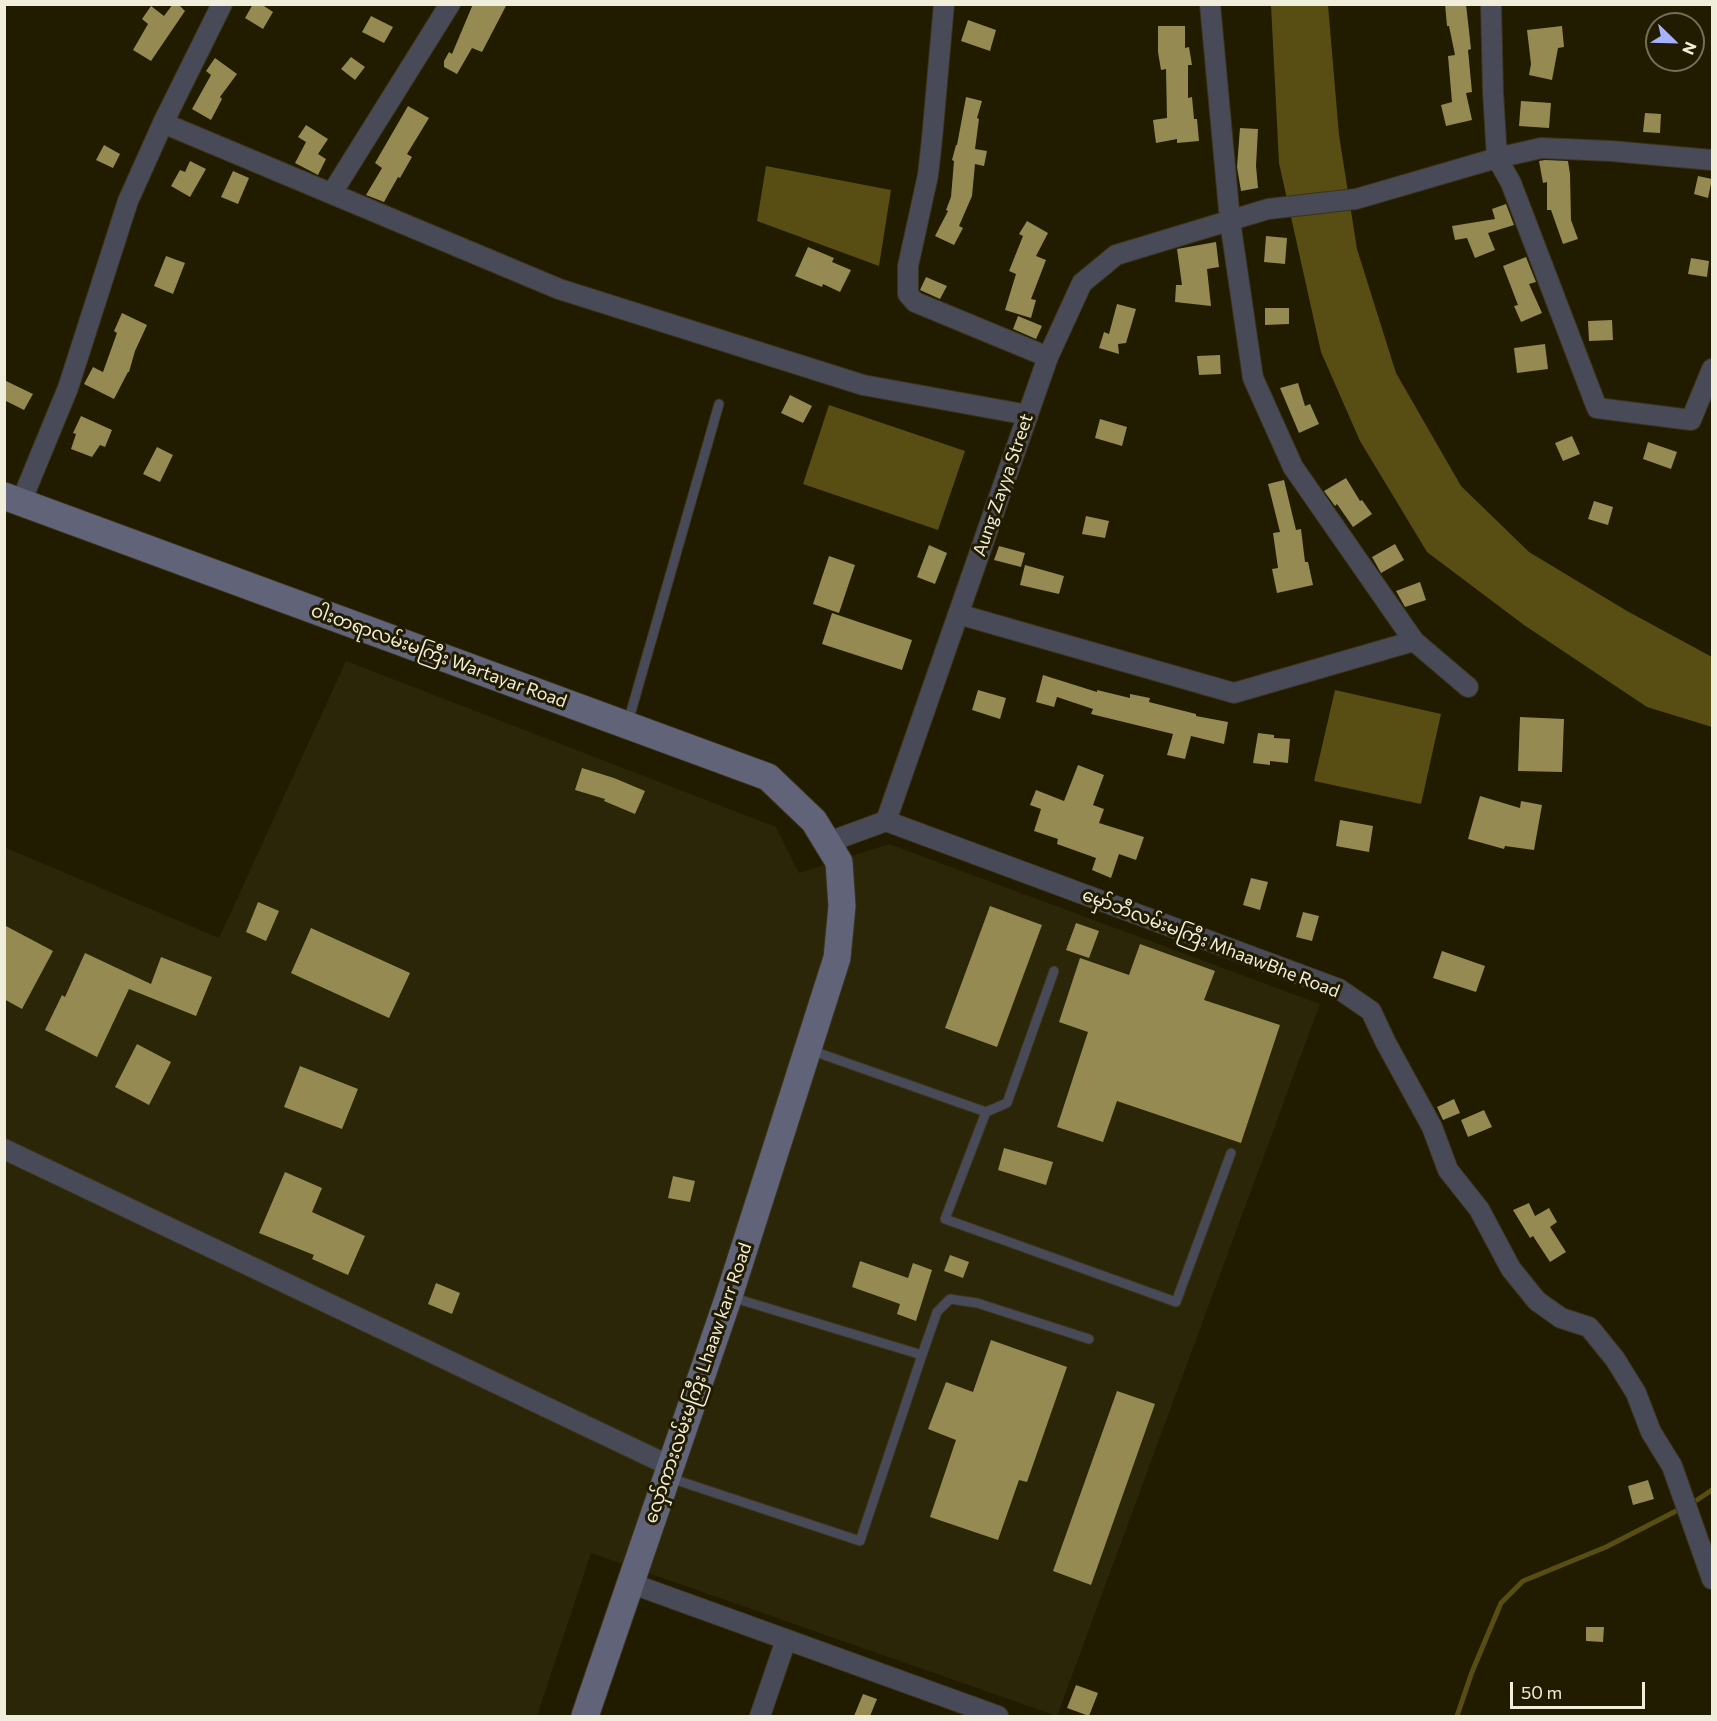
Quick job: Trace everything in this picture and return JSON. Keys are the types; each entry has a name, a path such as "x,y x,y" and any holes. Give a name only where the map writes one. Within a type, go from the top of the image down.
{"street":[{"path":"13,499 69,388 128,201 162,123 222,4"},
{"path":"332,193 450,4"},
{"path":"944,4 928,175 908,266 908,294 915,302 1048,357"},
{"path":"1210,4 1230,221 1253,378 1293,467 1414,641 1468,687"},
{"path":"1491,4 1497,158 1511,183 1597,408 1691,420 1713,369"},
{"path":"162,123 559,289 862,385 1028,415"},
{"name":"Aung Zayya Street","path":"886,821 1048,357 1082,283 1116,255 1268,209 1356,199 1497,158 1541,148 1611,151 1713,160"},
{"name":"ဝါးတရာလမ်းမကြီး Wartayar Road","path":"13,499 768,777 814,821 833,853"},
{"path":"958,614 1234,693 1414,641"},
{"path":"833,853 886,821"},
{"name":"မှော်ဘီလမ်းမကြီး MhaawBhe Road","path":"886,821 1339,989 1371,1011 1390,1052 1432,1127 1448,1170 1479,1209 1511,1269 1537,1301 1561,1318 1589,1327 1615,1359 1631,1385 1651,1432 1671,1466 1713,1579"},
{"name":"လှော်ကားလမ်းမကြီး Lhaaw karr Road","path":"585,1716 729,1296 837,958 842,906 833,853"},
{"path":"4,1149 668,1471"},
{"path":"630,1583 998,1716"},
{"path":"760,1716 786,1640"}],"lane":[{"path":"627,725 718,404"},
{"path":"807,1049 986,1112 1008,1103 1053,971"},
{"path":"986,1112 945,1219 1176,1302 1232,1153"},
{"path":"729,1296 922,1355"},
{"path":"668,1471 860,1541 937,1312 950,1299 977,1303 1089,1339"}],"shaded area":[{"path":"1271,5 1328,5 1339,135 1357,249 1396,373 1461,486 1529,552 1627,611 1712,657 1712,727 1647,707 1524,625 1427,552 1360,441 1321,352 1279,163"},
{"path":"766,166 891,190 879,266 757,221"},
{"path":"829,405 965,451 938,530 803,484"},
{"path":"346,661 776,827 799,873 889,844 1320,1004 1057,1716 591,1553 537,1716 5,1716 4,847 219,938"},
{"path":"1335,690 1441,714 1421,804 1314,781"}],"building":[{"path":"173,4 178,4 185,11 151,61 133,50 148,24 142,19 151,6 164,16"},
{"path":"253,4 261,4 273,12 263,29 245,18"},
{"path":"473,4 507,4 482,52 472,48 457,74 444,67 444,61 449,52 452,54"},
{"path":"1445,4 1466,4 1471,49 1468,50 1472,92 1466,93 1472,120 1446,126 1441,105 1452,102 1448,56 1455,55 1449,26 1447,26"},
{"path":"371,16 393,27 384,43 362,32"},
{"path":"968,20 996,30 990,51 961,41"},
{"path":"1158,26 1185,26 1185,48 1189,47 1192,65 1188,65 1188,98 1192,97 1199,141 1177,143 1177,139 1156,143 1153,120 1167,118 1166,69 1161,70"},
{"path":"1562,26 1564,47 1558,48 1552,80 1529,75 1531,64 1527,30"},
{"path":"351,57 365,67 355,80 341,69"},
{"path":"215,58 237,74 220,97 222,99 211,120 192,109 211,75 206,71"},
{"path":"966,97 982,101 977,118 979,119 975,149 987,151 984,166 975,164 972,196 959,226 963,228 954,245 935,236 948,211 946,210 951,197 954,161 952,160"},
{"path":"1521,101 1551,103 1549,128 1519,126"},
{"path":"408,106 429,118 407,154 412,157 384,202 366,195 382,168 375,163"},
{"path":"1645,113 1661,114 1660,133 1643,132"},
{"path":"306,125 328,139 318,154 326,159 318,175 295,163 306,142 298,137"},
{"path":"1240,128 1258,129 1256,166 1258,188 1241,191 1237,167"},
{"path":"104,145 120,154 113,168 96,160"},
{"path":"190,161 206,169 190,197 171,186 180,170 185,172"},
{"path":"1539,161 1568,161 1571,220 1578,239 1563,244 1551,210 1547,210 1547,182 1543,183"},
{"path":"233,171 249,178 238,204 221,197"},
{"path":"1698,176 1712,179 1708,198 1694,194"},
{"path":"1506,204 1514,225 1488,233 1495,250 1475,258 1467,238 1455,240 1452,226 1495,219 1492,209"},
{"path":"1027,221 1048,233 1036,256 1046,260 1031,299 1036,300 1031,318 1005,310 1016,274 1009,271 1023,236 1019,234"},
{"path":"1266,236 1287,238 1285,264 1264,262"},
{"path":"1216,242 1219,267 1207,269 1211,306 1175,302 1176,285 1182,285 1177,249"},
{"path":"808,247 834,258 832,262 851,270 840,292 823,284 822,287 795,276"},
{"path":"166,256 185,263 173,294 154,286"},
{"path":"1526,257 1536,282 1529,284 1542,313 1521,322 1514,306 1518,305 1503,266"},
{"path":"1691,258 1709,261 1707,277 1688,274"},
{"path":"926,277 947,286 940,299 920,290"},
{"path":"1117,304 1136,309 1126,343 1118,344 1119,354 1099,348 1104,332 1109,334"},
{"path":"1265,308 1289,308 1289,324 1265,325"},
{"path":"122,313 147,325 135,351 129,372 114,399 84,384 93,367 103,372 117,333 114,331"},
{"path":"1018,316 1042,326 1036,339 1013,329"},
{"path":"1612,320 1613,340 1589,341 1588,321"},
{"path":"1545,344 1548,369 1517,373 1514,348"},
{"path":"1220,355 1221,374 1199,375 1197,356"},
{"path":"4,380 33,394 24,410 4,400"},
{"path":"1298,383 1305,406 1310,404 1319,424 1299,433 1280,388"},
{"path":"790,395 812,406 803,423 781,413"},
{"path":"81,416 112,430 105,447 100,445 92,457 71,449 76,434 73,433"},
{"path":"1100,419 1127,427 1122,446 1095,438"},
{"path":"1572,436 1580,454 1563,461 1555,443"},
{"path":"1648,442 1677,452 1671,469 1643,459"},
{"path":"157,447 173,455 160,482 143,474"},
{"path":"1346,478 1360,501 1362,500 1372,514 1353,527 1337,504 1335,506 1324,491"},
{"path":"1284,480 1296,530 1301,529 1305,562 1308,562 1313,585 1277,593 1272,569 1278,568 1273,533 1280,532 1268,484"},
{"path":"1594,501 1613,507 1608,525 1588,519"},
{"path":"1086,516 1109,521 1105,538 1082,534"},
{"path":"1395,544 1404,560 1381,573 1372,557"},
{"path":"929,545 947,553 935,584 917,577"},
{"path":"999,546 1025,553 1021,567 994,560"},
{"path":"829,556 855,565 839,613 813,604"},
{"path":"1025,565 1064,576 1059,594 1020,585"},
{"path":"1420,582 1426,600 1405,607 1396,591"},
{"path":"832,613 912,640 902,670 822,644"},
{"path":"1043,675 1097,692 1097,690 1130,698 1130,694 1150,698 1149,702 1196,714 1196,716 1228,722 1224,744 1191,736 1185,759 1167,755 1173,734 1091,714 1093,709 1057,697 1054,707 1036,702"},
{"path":"978,690 1006,698 1000,719 972,710"},
{"path":"1520,717 1564,719 1562,772 1518,771"},
{"path":"1258,733 1274,735 1274,738 1290,739 1288,763 1270,761 1270,765 1253,763"},
{"path":"1078,765 1104,775 1093,805 1104,809 1099,823 1144,837 1136,860 1119,854 1111,878 1092,870 1096,858 1057,844 1058,839 1034,831 1041,809 1030,805 1036,790 1064,801"},
{"path":"582,768 645,791 635,814 604,801 605,799 575,790"},
{"path":"1480,796 1520,808 1521,801 1542,805 1534,850 1505,846 1504,849 1468,839"},
{"path":"1340,820 1373,826 1369,852 1336,846"},
{"path":"1251,878 1268,882 1260,910 1243,905"},
{"path":"258,902 279,911 266,941 246,932"},
{"path":"990,906 1042,925 997,1047 945,1028"},
{"path":"1303,912 1319,916 1312,941 1296,937"},
{"path":"1076,923 1099,931 1089,958 1066,950"},
{"path":"4,925 53,951 22,1009 4,999"},
{"path":"311,928 410,973 389,1018 291,973"},
{"path":"1140,944 1215,971 1204,1000 1280,1025 1241,1143 1117,1101 1103,1142 1057,1127 1088,1032 1059,1022 1080,958 1129,975"},
{"path":"1442,951 1485,966 1476,992 1433,978"},
{"path":"85,953 151,984 161,957 212,977 196,1016 129,989 97,1057 45,1030 62,995 65,997"},
{"path":"137,1044 171,1062 149,1105 115,1087"},
{"path":"300,1066 358,1089 342,1129 284,1107"},
{"path":"1454,1099 1460,1113 1443,1120 1437,1107"},
{"path":"1484,1110 1492,1127 1468,1137 1461,1120"},
{"path":"1004,1148 1053,1162 1046,1185 998,1170"},
{"path":"285,1172 322,1188 312,1212 365,1236 348,1275 312,1259 314,1255 259,1233"},
{"path":"673,1176 695,1181 690,1202 668,1198"},
{"path":"1529,1203 1535,1216 1549,1208 1557,1222 1550,1227 1566,1252 1550,1262 1533,1236 1530,1238 1513,1210"},
{"path":"950,1255 969,1262 963,1278 944,1271"},
{"path":"860,1261 908,1278 913,1263 932,1270 916,1321 897,1314 900,1304 852,1287"},
{"path":"436,1283 460,1293 452,1314 428,1304"},
{"path":"991,1340 1067,1367 1027,1482 1019,1480 998,1540 930,1517 956,1440 928,1429 946,1382 973,1392"},
{"path":"1117,1391 1155,1404 1091,1585 1053,1571"},
{"path":"1648,1480 1654,1499 1633,1505 1628,1486"},
{"path":"1586,1627 1604,1627 1603,1642 1586,1641"},
{"path":"1076,1685 1098,1693 1089,1716 1067,1708"},
{"path":"863,1694 877,1699 870,1716 854,1716"}],"waterway":[{"path":"1691,1504 1712,1490"},
{"path":"1457,1716 1472,1672 1501,1603 1523,1581 1606,1547 1682,1508"}]}
